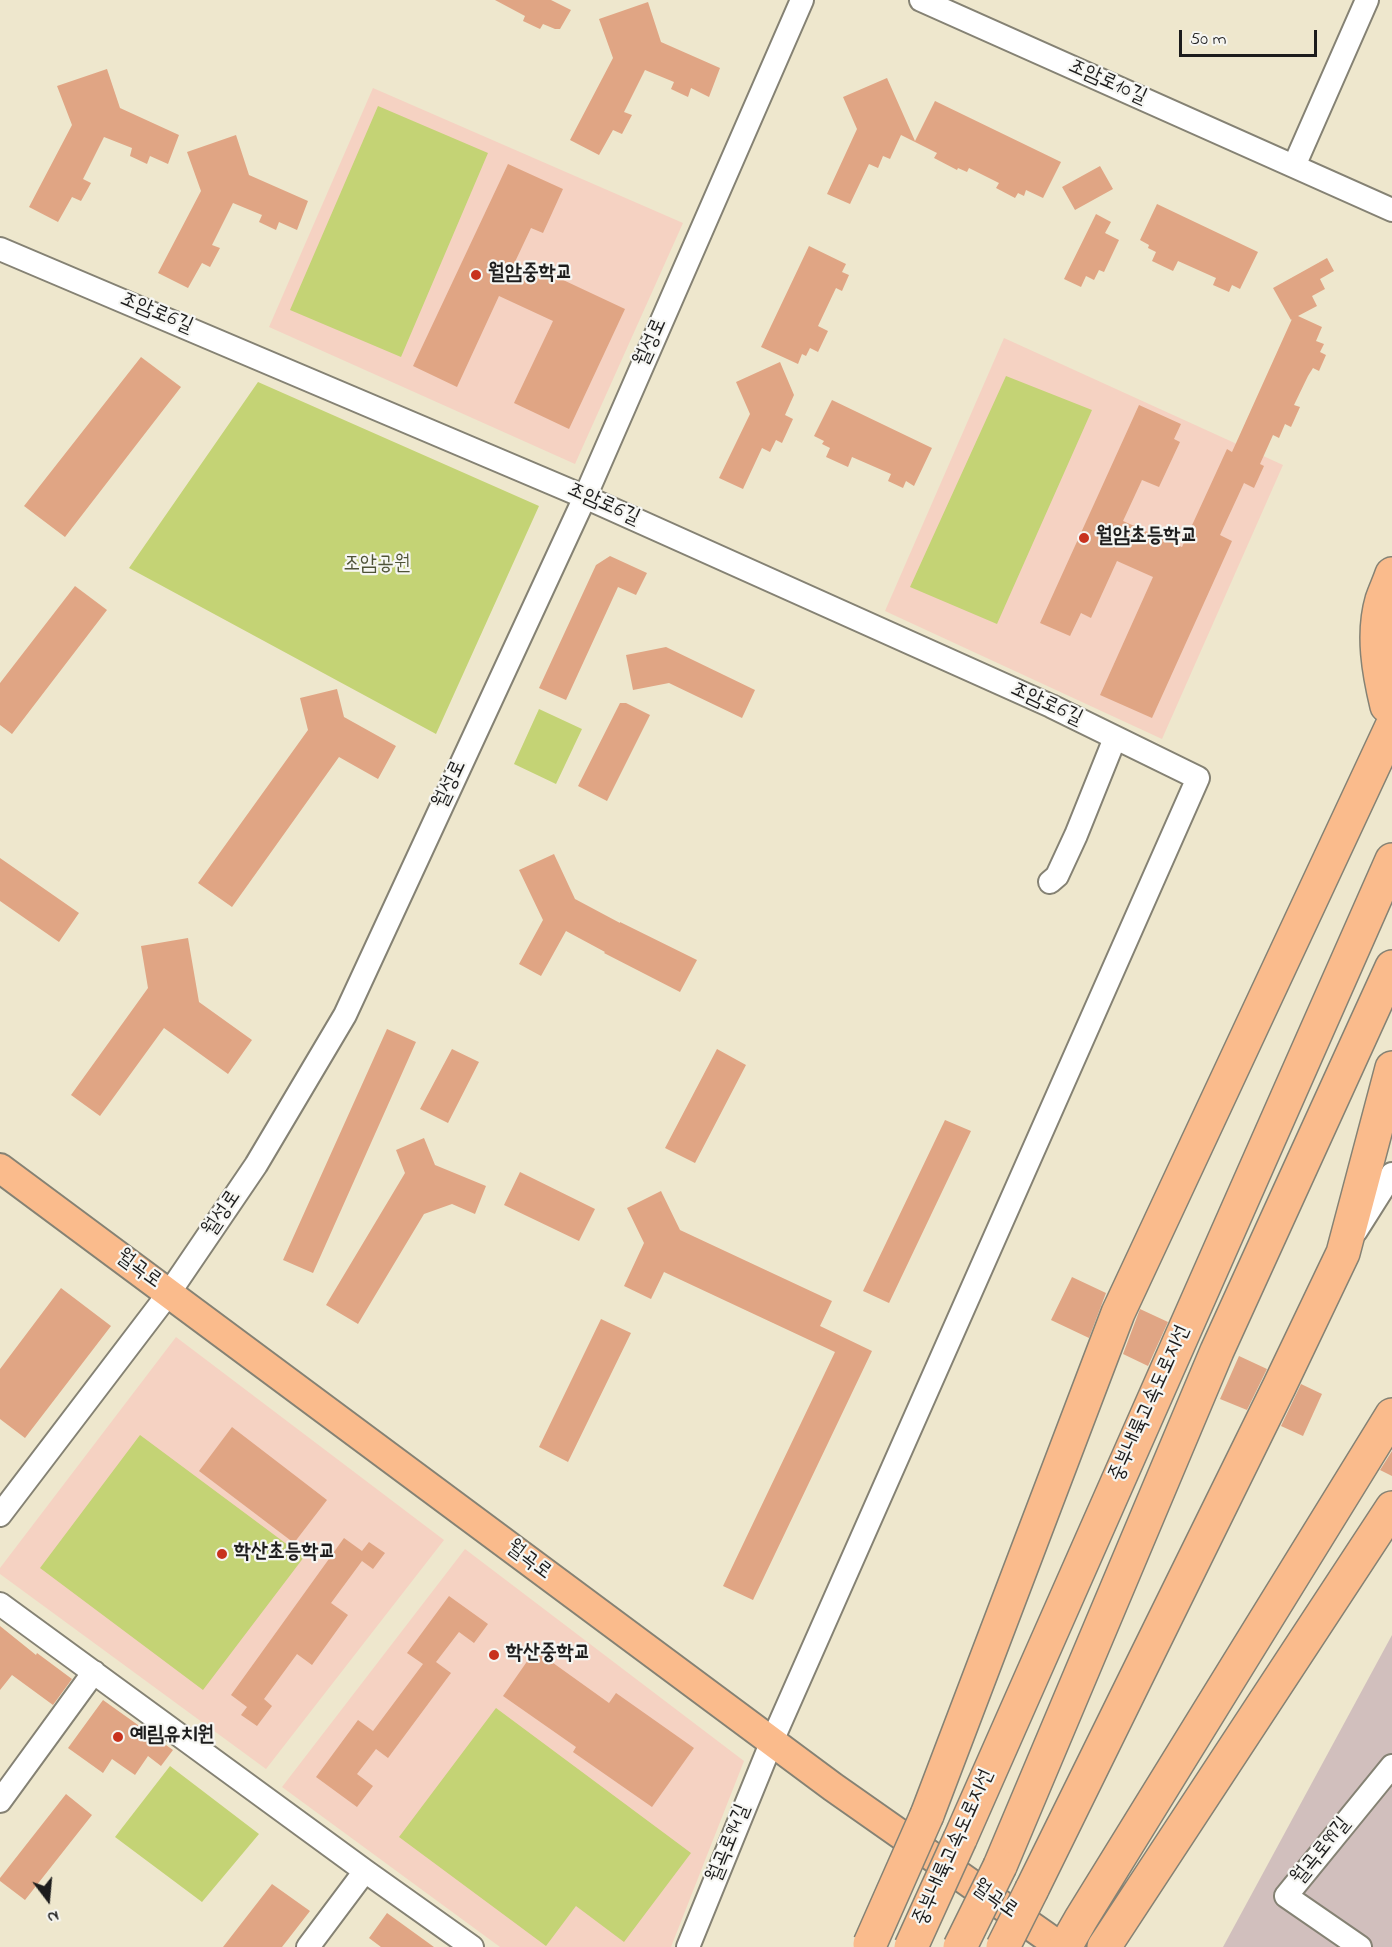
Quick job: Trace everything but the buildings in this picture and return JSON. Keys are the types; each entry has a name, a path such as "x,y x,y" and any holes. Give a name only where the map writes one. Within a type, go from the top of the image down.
{"highway":[{"path":"869,1945 927,1815 1118,1313 1389,716 1380,680 1377,637 1382,602 1392,574"},
{"name":"중부내륙고속도로지선","path":"911,1947 1392,860"},
{"name":"중부내륙고속도로지선","path":"960,1947 1000,1866 1217,1351 1392,967"},
{"path":"1003,1947 1343,1253 1392,1068"},
{"path":"1073,1933 1392,1415"},
{"path":"1106,1943 1392,1508"}],"main road":[{"name":"월곡로","path":"0,1168 843,1794 1060,1947"}],"street":[{"name":"월성로","path":"0,1515 169,1293 256,1165 345,1015 585,497 802,0"},
{"name":"조암로10길","path":"921,0 1392,210"},
{"path":"1294,166 1368,0"},
{"name":"조암로6길","path":"0,249 585,497 1051,706 1198,778"},
{"path":"1050,882 1057,876 1076,835 1115,738"},
{"name":"월곡로94길","path":"688,1947 772,1741 1198,778"},
{"path":"1343,1253 1392,1174"},
{"path":"0,1604 472,1947"},
{"path":"0,1801 94,1672"},
{"name":"월곡로99길","path":"1360,1947 1286,1896 1392,1766"},
{"path":"308,1947 365,1871"}],"shaded area":[{"name":"월암중학교","path":"373,88 683,223 575,464 269,327"},
{"name":"월암초등학교","path":"1004,338 1283,465 1162,739 885,611"},
{"name":"학산초등학교","path":"176,1337 444,1540 266,1769 0,1574 0,1568"},
{"name":"학산중학교","path":"465,1549 744,1761 671,1947 500,1947 282,1787"},
{"path":"1392,1635 1392,1947 1223,1947"}],"green space":[{"path":"378,106 488,153 401,357 290,310"},
{"path":"1006,376 1092,410 997,624 910,587"},
{"name":"조암공원","path":"258,382 539,506 436,734 129,568"},
{"path":"539,709 582,729 556,784 514,764"},
{"path":"140,1435 304,1557 203,1690 40,1568"},
{"path":"496,1708 691,1853 624,1942 576,1906 546,1946 399,1837"},
{"path":"170,1766 259,1834 202,1902 115,1837"}],"place":[{"name":"월암중학교","path":"476,275"},
{"name":"월암초등학교","path":"1084,538"},
{"name":"학산초등학교","path":"222,1554"},
{"name":"학산중학교","path":"494,1655"},
{"name":"예림유치원","path":"118,1737"}]}
